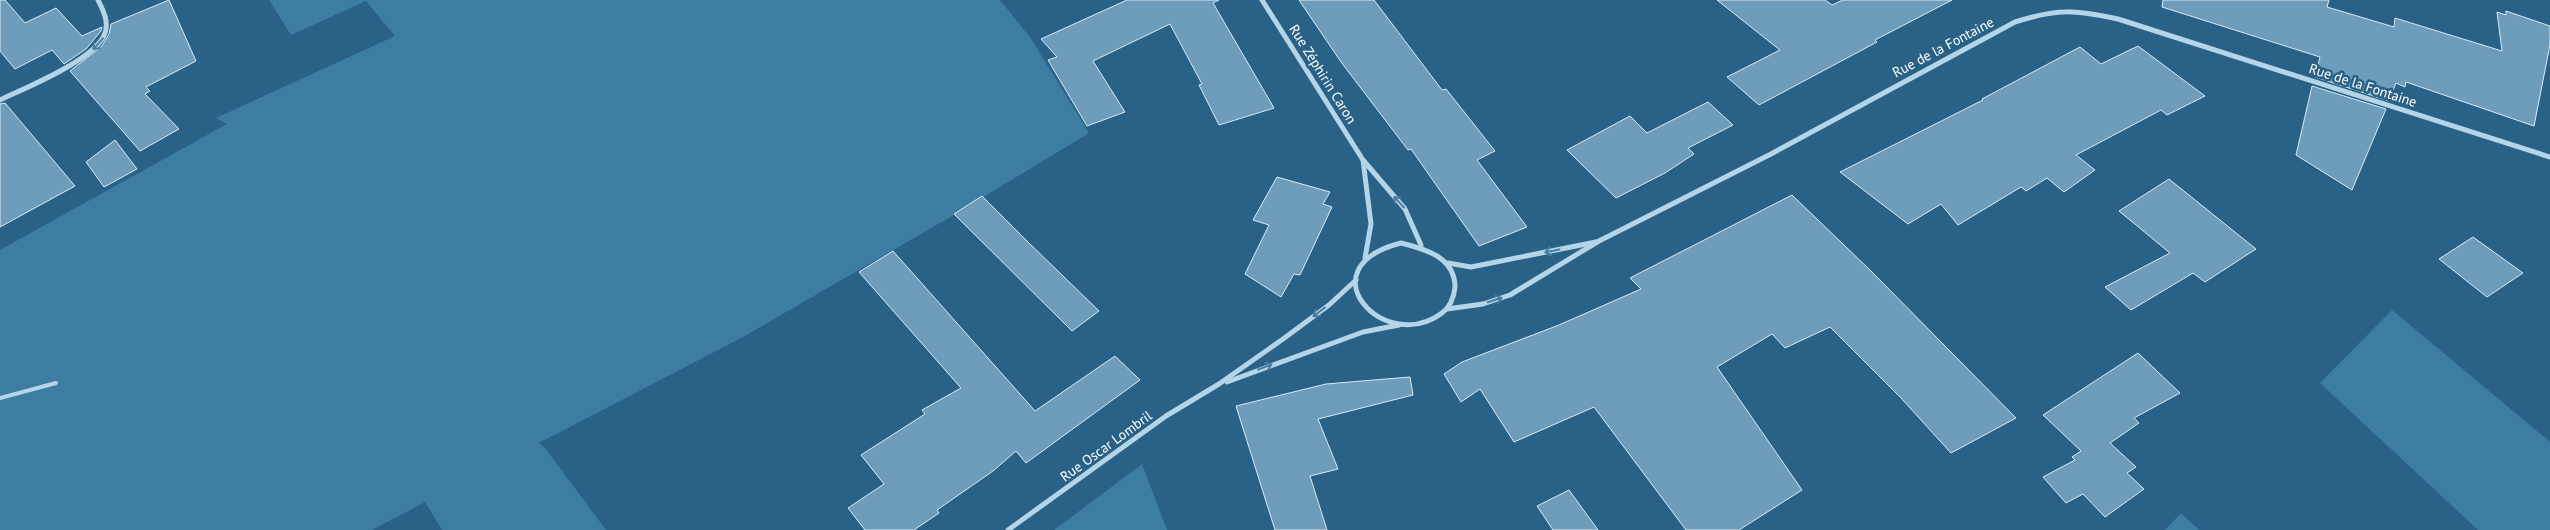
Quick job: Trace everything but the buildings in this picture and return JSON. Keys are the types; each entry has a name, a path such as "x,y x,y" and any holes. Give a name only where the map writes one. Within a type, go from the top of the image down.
{"street":[{"path":"0,100 85,56 99,45 106,30 105,14 98,0"},
{"name":"Rue Zéphirin Caron","path":"1262,0 1363,160 1405,209 1421,245"},
{"name":"Rue de la Fontaine","path":"1447,309 1483,304 1510,295 1599,241 1771,154 1979,40 2015,22 2047,12 2080,11 2118,19 2550,157"},
{"name":"Rue Zéphirin Caron","path":"1363,160 1371,224 1365,258"},
{"name":"Rue de la Fontaine","path":"1447,263 1471,267 1599,241"},
{"path":"1401,243 1421,245 1439,254 1452,269 1457,286 1453,302 1440,316 1422,324 1400,325 1379,318 1363,306 1356,290 1356,272 1365,258 1380,247 1401,243"},
{"name":"Rue Oscar Lombril","path":"1008,530 1166,416 1219,384 1329,305 1356,280"},
{"name":"Rue Oscar Lombril","path":"1219,384 1291,356 1363,332 1400,325"}],"lane":[{"path":"0,398 56,383"}],"shaded area":[{"path":"269,0 1000,0 1030,37 1089,133 952,216 743,337 539,443 545,448 606,530 442,530 425,502 372,530 0,530 0,250 227,124 216,118 395,36 366,1 291,35"},
{"path":"2392,310 2550,442 2550,530 2478,530 2320,383"},
{"path":"1142,464 1167,530 1054,530"},
{"path":"2181,513 2199,530 2165,530"}]}
